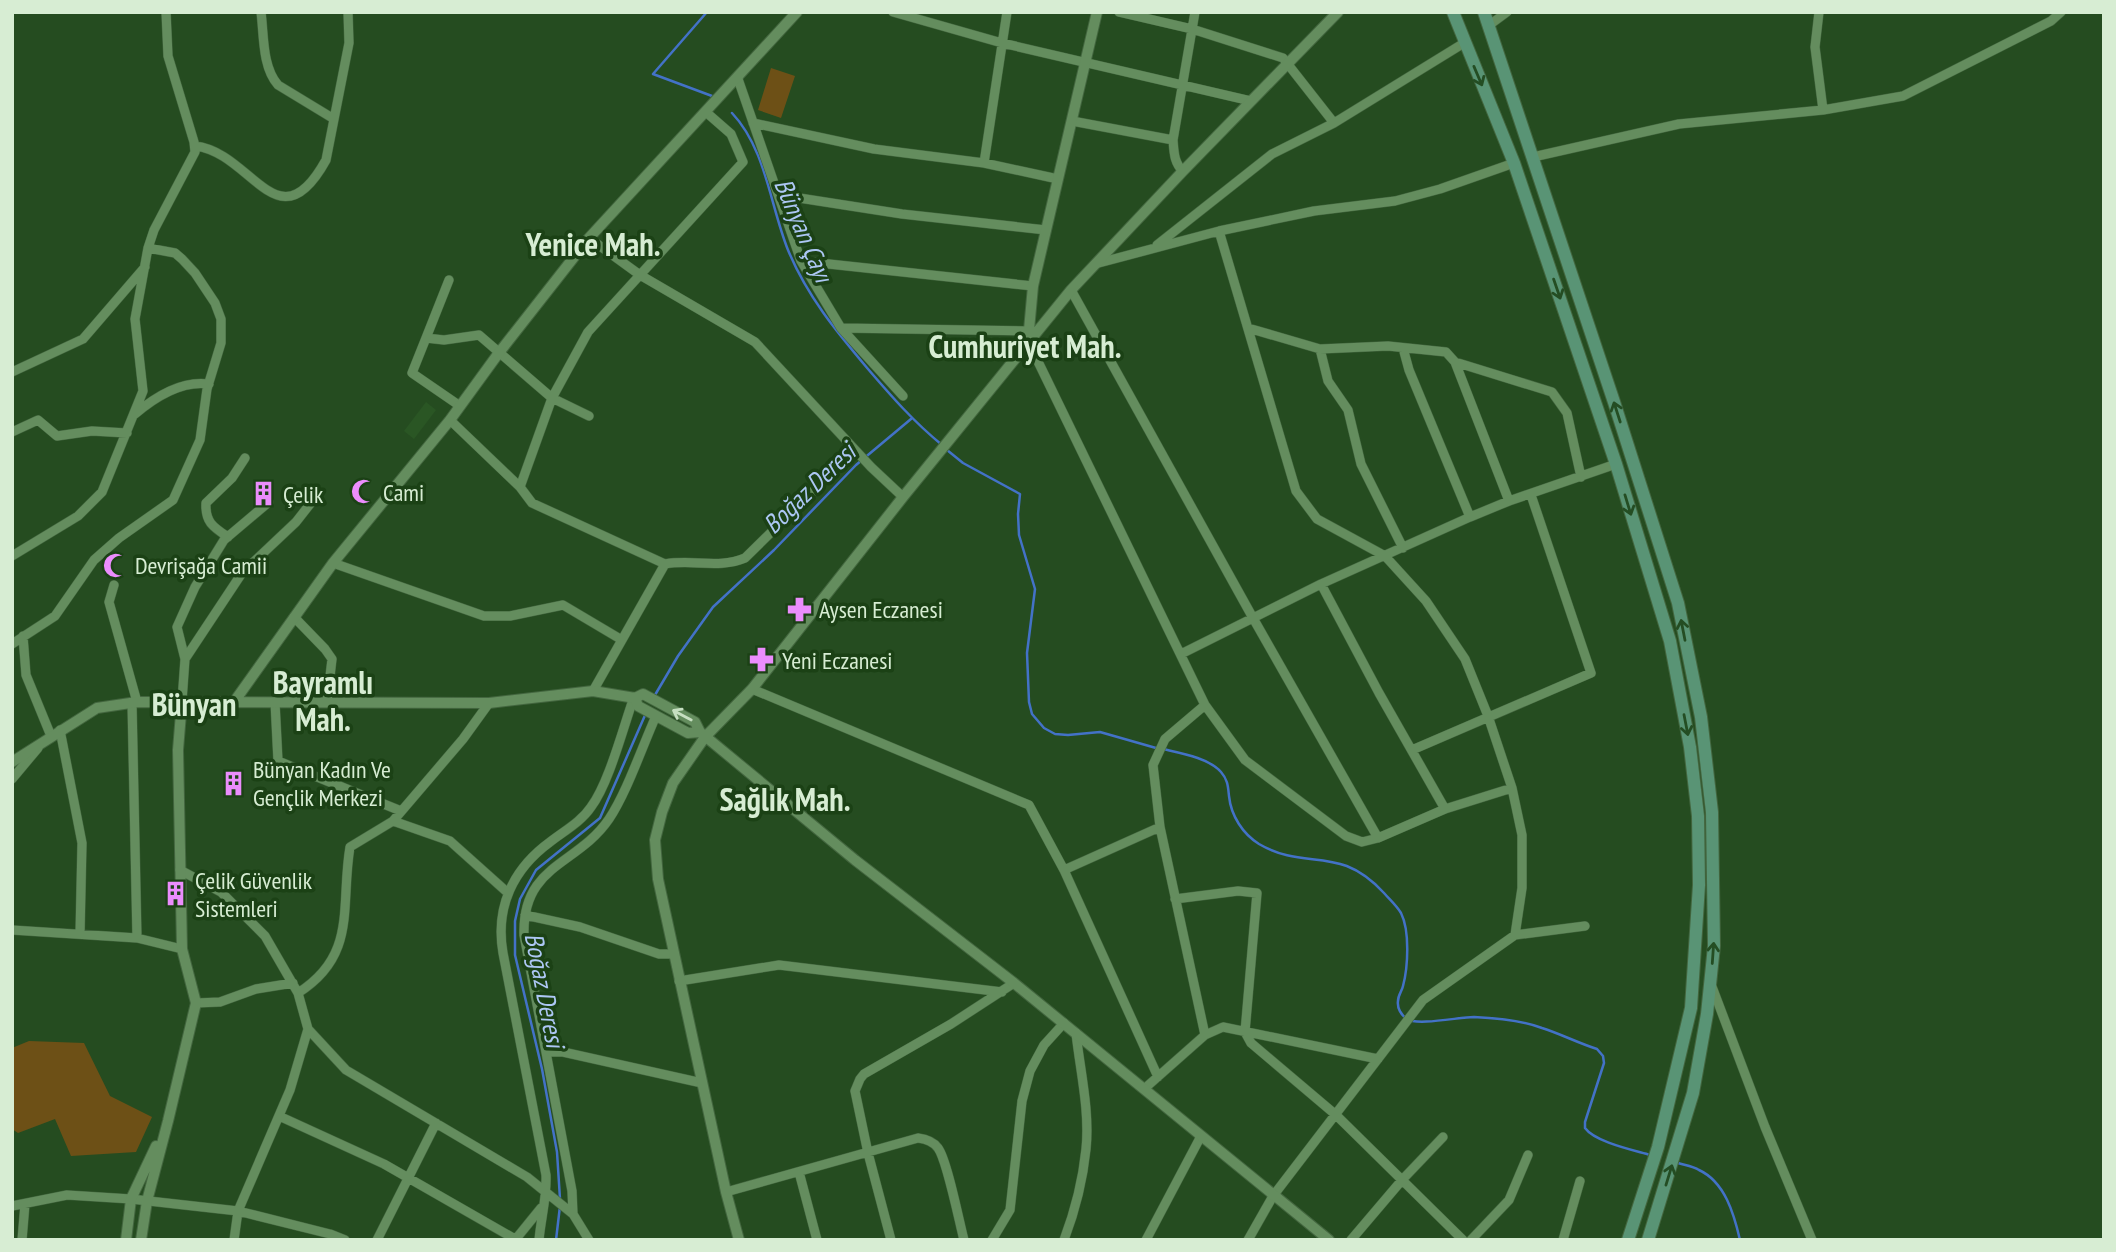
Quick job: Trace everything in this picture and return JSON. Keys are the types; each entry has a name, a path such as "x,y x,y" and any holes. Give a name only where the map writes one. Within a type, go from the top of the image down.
{"main road":[{"path":"1453,12 1514,163 1616,464 1670,641 1690,747 1698,816 1699,885 1691,1008 1658,1147 1628,1240"},
{"path":"1484,12 1678,603 1701,717 1712,812 1714,946 1693,1093 1648,1240"}],"street":[{"path":"12,556 78,516 102,492 143,391 135,319 148,248 161,215 189,165 195,146 168,56 166,12"},
{"path":"261,12 268,67 274,80 334,119"},
{"path":"195,146 216,153 276,197 300,194 326,160 349,43 348,12"},
{"path":"234,702 333,562 450,420 498,354 589,239 797,12"},
{"path":"893,12 1002,43 1251,101"},
{"path":"984,163 1007,12"},
{"path":"1097,12 1033,286 1029,336 1205,705 1245,760 1346,836 1362,842 1378,838 1445,809 1512,788"},
{"path":"1119,12 1192,29 1283,58 1334,124"},
{"path":"1183,171 1174,155 1173,140 1195,12"},
{"path":"739,1240 726,1192 658,879 655,840 673,783 703,734 752,689 1029,336 1093,265 1338,12"},
{"path":"1488,26 1507,12"},
{"path":"1819,12 1815,47 1823,110"},
{"path":"1533,157 1679,124 1823,110 1903,96 2051,21 2061,12"},
{"path":"1153,248 1272,154 1334,124 1464,43"},
{"path":"738,79 801,261 841,328 903,396"},
{"path":"520,487 552,398 588,332 743,162 731,134 708,111"},
{"path":"1072,121 1173,140"},
{"path":"753,123 874,149 984,163 1058,179"},
{"path":"1093,265 1219,231 1314,211 1395,201 1440,189 1514,163"},
{"path":"780,195 902,214 1046,230"},
{"path":"1219,231 1296,491 1317,519 1385,555 1426,601 1465,659 1512,788 1522,835 1521,888 1515,934"},
{"path":"589,239 640,275 755,342 871,467 903,497"},
{"path":"12,644 55,616 94,560 119,538 173,500 200,440 209,384 221,343 221,319 215,303 183,260 174,253 148,248"},
{"path":"801,261 1033,286"},
{"path":"12,372 83,339 146,265"},
{"path":"449,280 411,373 460,406"},
{"path":"1071,290 1378,838"},
{"path":"841,328 1029,336"},
{"path":"1248,328 1320,349 1388,346 1446,352 1454,362 1509,501"},
{"path":"426,338 444,340 479,335 552,398 589,416"},
{"path":"1403,348 1409,370 1470,517"},
{"path":"1320,349 1328,381 1348,410 1361,464 1403,548"},
{"path":"1454,362 1552,392 1567,413 1581,477"},
{"path":"134,415 168,392 192,384 209,384"},
{"path":"12,432 38,420 57,436 92,431 127,433"},
{"path":"450,420 520,487 532,503 665,564 718,564 745,558 857,452"},
{"path":"228,537 209,524 206,503 232,478 245,458"},
{"path":"1181,654 1321,584 1470,517 1616,464"},
{"path":"1412,750 1591,673 1531,495"},
{"path":"185,659 242,573 296,522 314,499"},
{"path":"142,1240 146,1201 196,1003 182,949 178,750 185,659 177,626 195,587 228,537 270,502"},
{"path":"333,562 484,617 510,616 563,605 622,640"},
{"path":"593,691 665,564"},
{"path":"1321,584 1445,809"},
{"path":"114,585 109,602 135,703 137,938"},
{"path":"294,617 332,659 327,702"},
{"path":"23,636 26,675 55,733 82,843 80,934"},
{"path":"752,689 1029,805 1065,870 1158,1077"},
{"path":"12,762 97,708 135,703 489,703 593,691 659,703 695,722 703,734 855,860 1064,1023 1329,1240"},
{"path":"638,699 654,715 688,733 703,734"},
{"path":"551,1196 501,943 502,913 517,874 530,858 583,818 592,807 638,699"},
{"path":"275,702 278,761 401,811"},
{"path":"298,993 321,976 329,966 342,938 350,847 393,821 463,739 489,703"},
{"path":"1205,705 1165,739 1153,765 1160,827 1205,1035"},
{"path":"570,1210 573,1199 524,935 525,915 531,894 539,880 594,836 611,817 654,715"},
{"path":"12,779 41,744"},
{"path":"393,821 450,841 508,893"},
{"path":"1065,870 1160,827"},
{"path":"180,870 222,892 265,936 298,993 308,1029 346,1070 527,1177 570,1210 589,1240"},
{"path":"1175,899 1238,891 1257,893 1245,1032 1251,1043 1336,1115 1463,1240"},
{"path":"525,915 580,928 659,954 673,954"},
{"path":"1248,1240 1273,1196 1423,1000 1515,934 1585,926"},
{"path":"12,930 137,938 182,949"},
{"path":"679,981 779,965 1002,992"},
{"path":"196,1003 220,1002 256,989 293,983"},
{"path":"891,1240 855,1091 860,1079 1014,983"},
{"path":"1710,983 1812,1240"},
{"path":"992,1240 1010,1210 1022,1101 1030,1071 1044,1045 1064,1023"},
{"path":"1144,1089 1205,1035 1223,1027 1378,1059"},
{"path":"234,1240 238,1211 290,1090 308,1029"},
{"path":"1064,1240 1081,1183 1087,1146 1076,1033"},
{"path":"547,1052 563,1052 702,1083"},
{"path":"279,1116 384,1164 515,1239 551,1196"},
{"path":"126,1240 131,1199 168,1121"},
{"path":"377,1240 436,1123"},
{"path":"1146,1240 1201,1136"},
{"path":"1351,1240 1443,1137"},
{"path":"726,1192 918,1138 933,1143 942,1155 964,1240"},
{"path":"1471,1240 1509,1200 1528,1156"},
{"path":"799,1172 817,1240"},
{"path":"1563,1240 1580,1181"},
{"path":"12,1206 67,1195 131,1199 238,1211 345,1240"},
{"path":"22,1240 25,1204"},
{"path":"539,1240 542,1207"}],"shaded area":[{"path":"771,68 795,76 781,118 758,110"},
{"path":"426,402 436,410 414,439 404,431"},
{"path":"29,1041 84,1043 110,1096 152,1117 136,1152 71,1156 55,1119 18,1133 12,1129 12,1048"}],"waterway":[{"name":"Bünyan Çayı","path":"707,12 653,74 712,96"},
{"name":"Bünyan Çayı","path":"732,113 753,143 788,250 813,298 886,389 912,418 942,445"},
{"name":"Boğaz Deresi","path":"655,695 678,656 713,607 774,550 856,465 911,419"},
{"path":"947,450 963,463 1020,494 1019,535 1035,589 1027,653 1032,714 1044,728 1055,734 1100,732 1156,748"},
{"name":"Boğaz Deresi","path":"560,1199 557,1152 542,1069 515,955 515,921 520,899 536,870 600,818 646,713"},
{"path":"1163,749 1186,754 1216,767 1225,778 1235,817 1243,830 1259,844 1276,852 1352,868 1384,893 1401,913 1404,921 1407,939 1406,969 1398,1004 1407,1019 1420,1022 1474,1017 1517,1021 1597,1049 1603,1056 1604,1063 1585,1128 1605,1141 1650,1155"},
{"path":"1678,1163 1697,1169 1716,1182 1727,1200 1740,1240"},
{"name":"Boğaz Deresi","path":"556,1240 560,1206"}],"place":[{"name":"Cami","path":"363,492"},
{"name":"Çelik","path":"263,494"},
{"name":"Devrişağa Camii","path":"115,565"},
{"name":"Aysen Eczanesi","path":"799,609"},
{"name":"Yeni Eczanesi","path":"762,660"},
{"name":"Bünyan Kadın Ve Gençlik Merkezi","path":"233,783"},
{"name":"Çelik Güvenlik Sistemleri","path":"175,894"}],"district":[{"name":"Yenice Mah.","path":"593,244"},
{"name":"Cumhuriyet Mah.","path":"1025,346"},
{"name":"Bayramlı Mah.","path":"323,700"},
{"name":"Bünyan","path":"194,704"},
{"name":"Sağlık Mah.","path":"785,799"}]}
